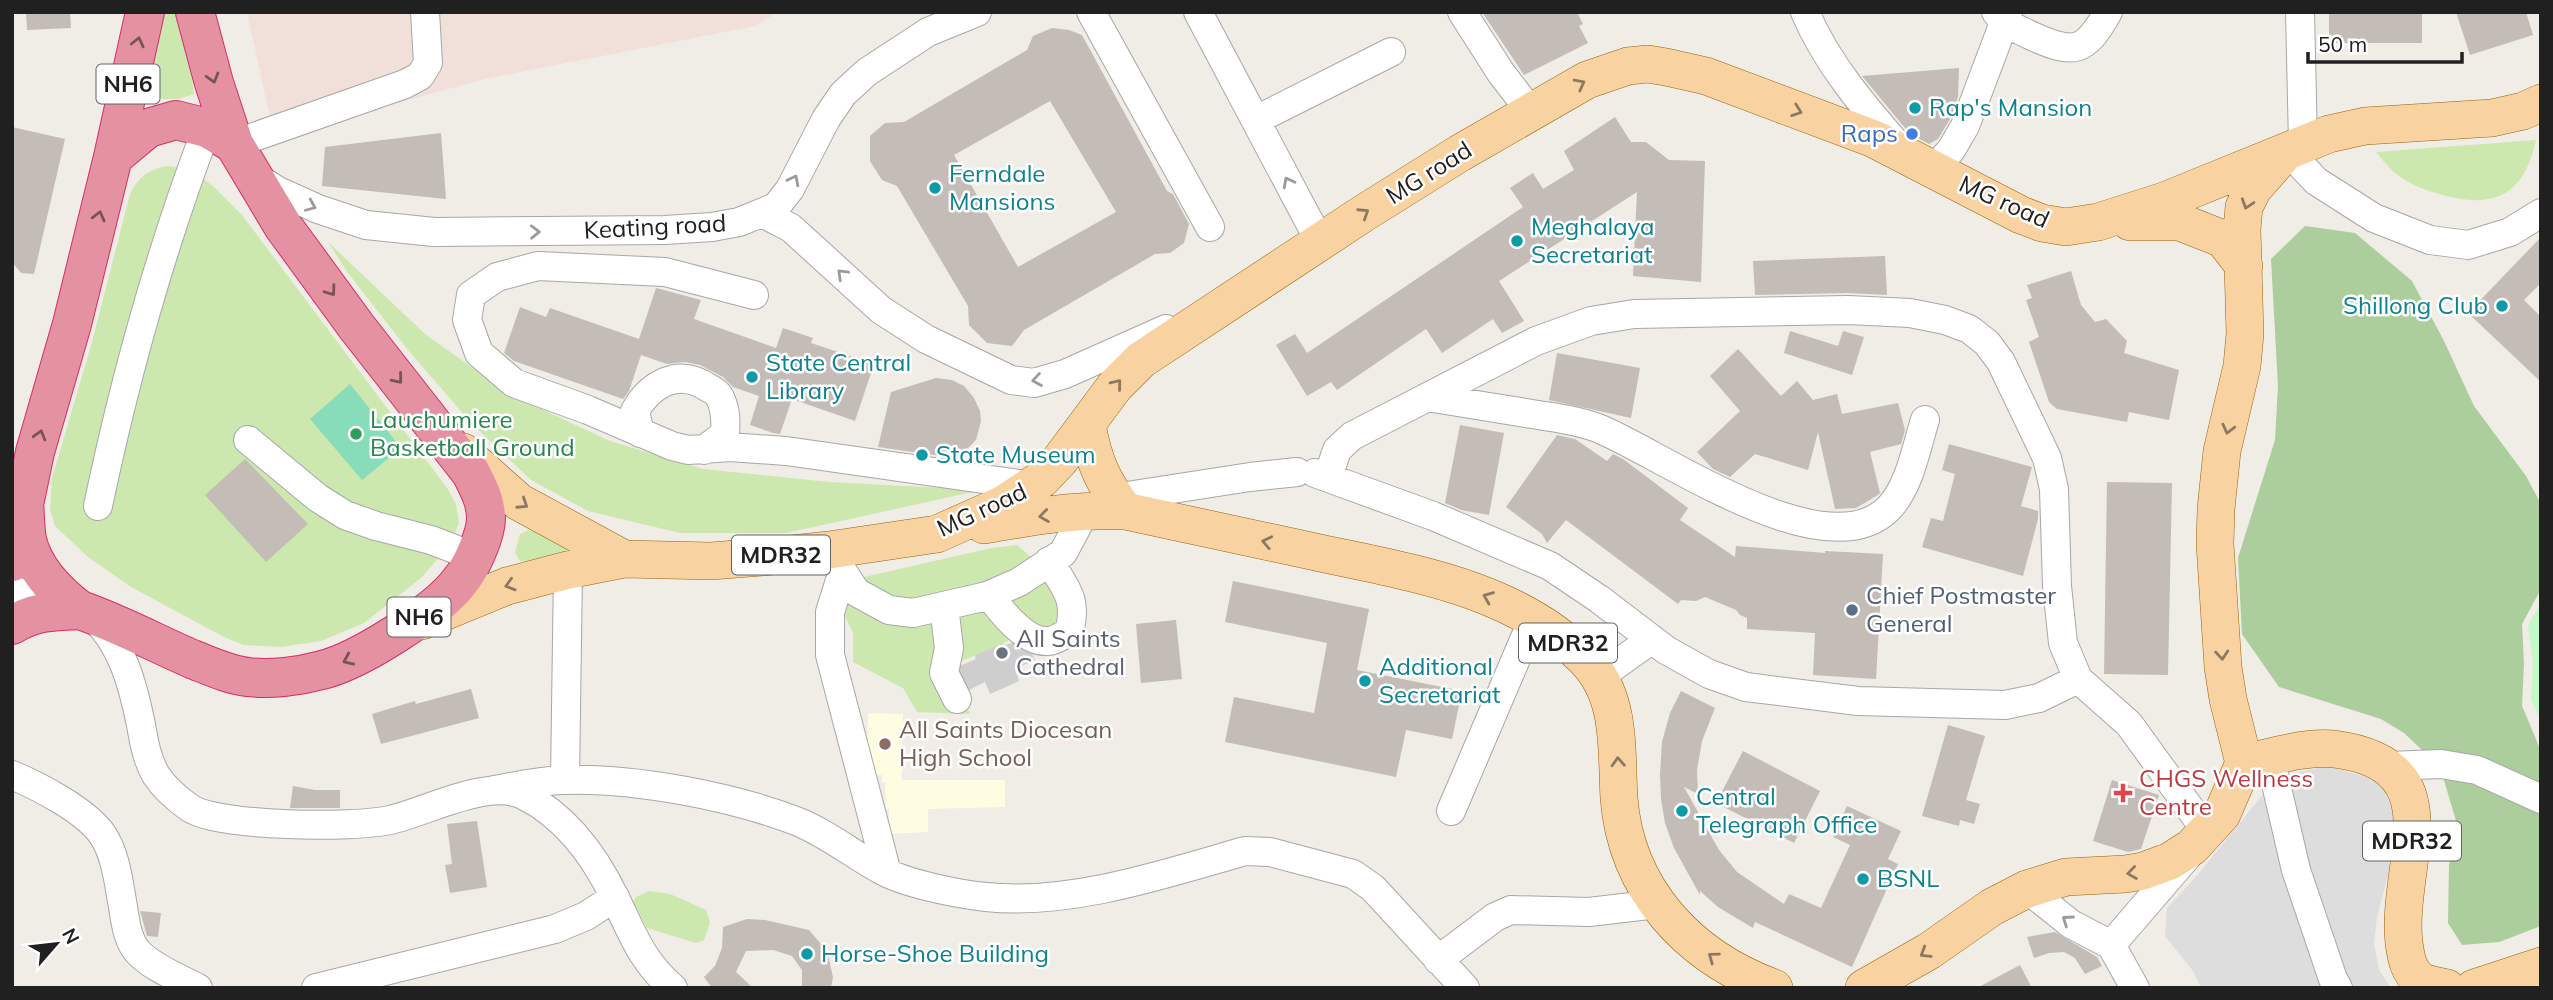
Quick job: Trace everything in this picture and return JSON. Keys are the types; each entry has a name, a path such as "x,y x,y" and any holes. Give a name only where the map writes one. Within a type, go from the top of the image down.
{"highway":[{"name":"NH6","path":"12,562 18,514 72,324 145,12"},
{"name":"NH6","path":"18,514 32,554 55,589 84,611 215,669 248,677 286,676 323,670 352,659 397,632 444,598 460,581 475,557 486,519 483,495 471,473 356,326 283,226 231,149 195,12"},
{"name":"NH6","path":"113,157 148,128 176,120 231,149"},
{"name":"NH6","path":"12,625 25,617 46,611 84,611"}],"main road":[{"name":"MG road","path":"397,632 498,589 568,570 624,559 836,562 937,534 1002,505 1033,486 1060,460 1115,386 1141,360 1460,153 1587,80 1628,66 1657,65 1706,76 1874,139 2021,215 2042,223 2066,227 2098,222 2164,201 2329,134 2365,126 2492,118 2523,111 2541,103"},
{"path":"2257,761 2228,699 2223,667 2215,544 2222,451 2242,366 2245,334 2242,229 2244,207 2266,172 2295,148"},
{"path":"2098,222 2180,222 2223,239 2244,266"},
{"path":"1087,425 1093,457 1108,507"},
{"name":"MG road","path":"436,426 519,502 624,559"},
{"name":"MDR32","path":"937,534 1108,507 1421,575 1490,597 1534,620 1568,643 1600,677 1611,703 1617,730 1624,830 1636,870 1657,904 1679,929 1707,953 1728,967 1774,988"},
{"path":"1864,988 1929,951 1992,907 2027,889 2066,877 2143,871 2180,855 2204,836 2257,761 2301,751 2333,749 2364,756 2388,766"},
{"name":"MDR32","path":"2388,766 2403,782 2413,805 2412,839 2403,909 2406,958 2411,971 2422,981 2447,988"},
{"path":"2474,988 2541,966"}],"street":[{"path":"98,506 114,429 154,278 176,208 231,149 421,76 428,63 425,12"},
{"name":"Keating road","path":"231,149 278,191 317,209 366,225 435,232 665,230 721,226 776,207 790,190 826,119 843,94 867,72 928,32 977,12"},
{"path":"1091,12 1210,227"},
{"path":"1198,12 1321,242"},
{"path":"1462,12 1501,73 1531,112"},
{"path":"1805,12 1825,51 1849,85 1921,163 1951,150 1965,126 2002,16 2057,47 2072,49 2085,44 2096,34 2108,12"},
{"path":"2300,12 2295,148 2316,181 2374,218 2430,240 2468,246 2510,232 2541,213"},
{"path":"1256,120 1391,52"},
{"path":"762,214 791,228 892,317 926,340 1011,380 1034,383 1065,374 1235,298"},
{"path":"754,295 665,272 538,266 497,277 471,295 467,320 479,353 514,383 680,448 786,450 1033,486"},
{"path":"1313,474 1352,436 1536,341 1591,321 1634,314 1848,310 1910,313 1945,320 1969,329 1987,343 2001,362 2047,458 2054,489 2057,586 2063,643 2078,679 2129,724 2204,836 2110,945"},
{"path":"640,433 635,411 643,396 655,386 675,379 697,380 718,394 726,416 725,434 704,450"},
{"path":"1427,397 1570,420 1598,428 1736,500 1785,519 1833,527 1866,523 1889,509 1905,485 1925,420"},
{"path":"248,440 318,498 345,515 431,540 475,557"},
{"path":"836,562 856,592 889,610 914,612 989,595 1019,582 1063,553 1108,507 1250,477 1313,474 1455,525 1550,566 1666,650 1709,674 1746,687 1858,701 2005,705 2039,698 2078,679"},
{"path":"836,562 830,612 830,655 887,873"},
{"path":"989,595 1014,625 1037,640 1050,642 1069,632 1074,612 1068,593 1049,562"},
{"path":"565,780 568,570"},
{"path":"12,590 84,611 107,631 123,662 137,702 146,752 155,774 170,793 194,811 222,818 340,826 389,820 466,796 541,781 627,783 722,799 797,821 887,873 937,888 985,897 1037,899 1091,891 1245,851 1270,852 1353,874 1373,888 1465,988"},
{"path":"944,606 949,648 944,673 957,699"},
{"path":"1451,811 1534,620"},
{"path":"1600,677 1652,639"},
{"path":"2257,761 2334,985"},
{"path":"2388,766 2441,764 2477,770 2541,799"},
{"path":"12,775 45,789 101,833 114,861 127,929 137,951 198,988"},
{"path":"494,790 519,793 539,803 562,821 583,845 615,897 634,940 655,973 673,988"},
{"path":"2027,889 2071,924 2110,945 2135,988"},
{"path":"316,988 555,929 586,916 615,897"},
{"path":"1438,960 1495,917 1511,910 1589,912 1657,904"}],"shaded area":[{"path":"247,12 778,12 755,26 485,79 327,122 272,126"},
{"name":"All Saints Cathedral","path":"983,599 1004,646 1025,637 1035,660 1015,669 1019,681 990,694 985,682 965,692 955,668 976,659 955,612"},
{"name":"All Saints Diocesan High School","path":"868,713 903,714 902,780 1005,780 1005,807 928,809 928,832 889,834 885,783 882,782 882,775 867,775"},
{"path":"2328,766 2386,783 2402,800 2398,838 2377,917 2374,944 2379,970 2391,988 2201,988 2193,971 2165,936 2167,908 2264,793 2294,773"}],"green space":[{"path":"165,12 183,12 194,94 179,99 162,99 151,85"},
{"path":"2536,140 2531,159 2514,186 2490,199 2458,199 2416,186 2395,173 2376,152"},
{"path":"167,166 191,169 242,215 447,488 456,504 459,523 450,545 421,578 364,623 321,641 281,647 244,645 224,637 131,587 88,557 55,526 50,509 52,478 92,342 130,194 144,175"},
{"path":"2305,226 2355,233 2412,281 2474,406 2526,476 2541,504 2541,589 2522,624 2522,706 2541,751 2541,926 2499,942 2462,945 2448,923 2449,865 2457,824 2440,767 2404,733 2381,719 2279,687 2242,634 2238,558 2275,440 2278,386 2271,259"},
{"path":"328,242 426,335 513,396 610,441 703,469 829,482 982,490 786,533 680,533 588,511 531,480 473,425 408,350 348,273"},
{"name":"Lauchumiere Basketball Ground","path":"350,384 401,448 362,480 310,419"},
{"path":"528,530 570,540 584,547 540,563 520,561 515,553 520,534"},
{"path":"1017,545 1051,575 1064,630 1026,629 1006,642 950,666 970,714 917,712 903,688 853,662 853,633 834,593 833,584 992,548"},
{"path":"2541,603 2541,720 2531,700 2533,664 2528,625"},
{"path":"649,891 670,894 706,910 710,923 704,940 696,943 647,928 633,902 636,897"}],"building":[{"path":"26,12 70,12 71,28 27,30"},
{"path":"1482,12 1577,12 1583,24 1579,26 1588,43 1524,75"},
{"path":"2329,12 2422,12 2422,43 2329,43"},
{"path":"2456,12 2526,12 2533,35 2470,55"},
{"name":"Ferndale Mansions","path":"1052,28 1082,35 1167,191 1173,194 1189,224 1184,243 1170,253 1155,254 1024,330 1012,346 987,343 969,325 968,306 897,186 882,180 870,161 870,136 885,123 904,122 1027,50 1033,36","holes":["1050,101 1116,212 1018,267 954,155"]},
{"name":"Rap's Mansion","path":"1959,68 1958,97 1950,119 1938,139 1929,144 1910,134 1862,76"},
{"name":"Meghalaya Secretariat","path":"1615,117 1631,142 1646,142 1669,160 1705,161 1701,282 1633,276 1637,192 1499,281 1524,321 1502,333 1493,319 1442,353 1426,329 1337,390 1331,382 1307,396 1276,345 1295,334 1307,353 1523,207 1510,188 1533,173 1543,189 1574,170 1564,151"},
{"path":"12,127 65,139 34,274 21,273 12,262"},
{"path":"441,133 446,199 322,186 325,147"},
{"name":"Shillong Club","path":"2541,237 2541,283 2524,300 2541,317 2541,382 2468,313"},
{"path":"1885,256 1887,295 1755,295 1753,261"},
{"path":"2071,271 2081,305 2095,322 2106,319 2127,341 2124,353 2179,370 2169,420 2129,412 2127,422 2057,409 2049,402 2029,342 2039,337 2026,300 2032,298 2027,285"},
{"name":"State Central Library","path":"656,288 701,300 694,319 776,348 783,328 813,338 811,343 874,364 855,421 792,399 780,434 773,433 750,425 759,396 733,387 723,377 700,365 685,362 667,364 641,355 629,391 623,399 514,361 504,353 520,307 546,317 550,308 639,339"},
{"path":"1790,331 1838,346 1843,331 1864,337 1852,375 1784,353"},
{"path":"1738,349 1781,396 1797,381 1813,400 1837,394 1842,414 1898,403 1905,430 1901,444 1870,452 1880,493 1878,495 1856,508 1835,509 1818,432 1808,470 1755,454 1730,477 1713,469 1697,452 1740,411 1710,376"},
{"path":"1557,353 1640,368 1631,418 1549,400"},
{"path":"936,378 952,380 964,386 974,398 981,421 976,440 967,449 948,457 878,447 891,392"},
{"path":"1460,425 1504,433 1489,515 1461,510 1445,503"},
{"path":"1557,435 1575,439 1607,461 1613,454 1623,459 1688,508 1680,520 1735,557 1736,546 1825,553 1883,554 1876,679 1813,675 1815,633 1747,629 1747,618 1736,610 1705,597 1696,601 1681,600 1678,604 1566,520 1547,543 1542,534 1506,507"},
{"path":"1949,444 2032,467 2021,506 2038,511 2038,519 2023,576 1922,547 1931,518 1943,521 1955,474 1942,470"},
{"path":"245,459 308,524 266,562 205,495"},
{"path":"2107,482 2172,483 2168,675 2104,674"},
{"name":"Additional Secretariat","path":"1233,581 1369,609 1357,670 1462,691 1452,739 1406,730 1396,777 1225,742 1234,697 1314,713 1327,643 1225,622"},
{"path":"1176,620 1182,679 1141,683 1136,624"},
{"path":"471,689 479,718 381,744 372,714"},
{"path":"1681,691 1715,708 1702,741 1697,770 1698,794 1684,787 1698,812 1699,837 1705,825 1719,850 1737,872 1784,904 1789,894 1821,908 1850,845 1833,837 1847,806 1901,831 1888,859 1898,864 1852,967 1755,922 1753,928 1718,907 1700,891 1700,895 1674,848 1665,823 1661,799 1662,742 1670,713"},
{"path":"1948,725 1985,736 1966,800 1980,804 1974,824 1960,820 1959,826 1922,816"},
{"path":"1743,751 1820,791 1794,843 1716,803"},
{"path":"2112,780 2159,795 2141,849 2128,852 2093,841"},
{"path":"293,786 315,790 340,790 340,808 290,808"},
{"path":"477,821 487,887 450,893 445,865 452,864 447,824"},
{"path":"140,911 161,913 158,937 147,936"},
{"name":"Horse-Shoe Building","path":"747,919 765,920 809,930 827,951 833,977 831,988 802,988 802,970 792,956 773,950 746,951 736,972 753,988 712,988 704,977 715,966 722,948 723,927"},
{"path":"2055,932 2097,957 2102,966 2085,974 2075,958 2064,952 2034,958 2027,937"},
{"path":"2020,965 2032,988 1977,988"}],"place":[{"name":"Rap's Mansion","path":"1915,108"},
{"name":"Raps","path":"1912,134"},
{"name":"Ferndale Mansions","path":"935,188"},
{"name":"Meghalaya Secretariat","path":"1517,241"},
{"name":"Shillong Club","path":"2502,306"},
{"name":"State Central Library","path":"752,377"},
{"name":"Lauchumiere Basketball Ground","path":"356,434"},
{"name":"State Museum","path":"922,455"},
{"name":"Chief Postmaster General","path":"1852,610"},
{"name":"All Saints Cathedral","path":"1002,653"},
{"name":"Additional Secretariat","path":"1365,681"},
{"name":"All Saints Diocesan High School","path":"885,744"},
{"name":"CHGS Wellness Centre","path":"2123,793"},
{"name":"Central Telegraph Office","path":"1682,811"},
{"name":"BSNL","path":"1863,879"},
{"name":"Horse-Shoe Building","path":"807,954"}]}
